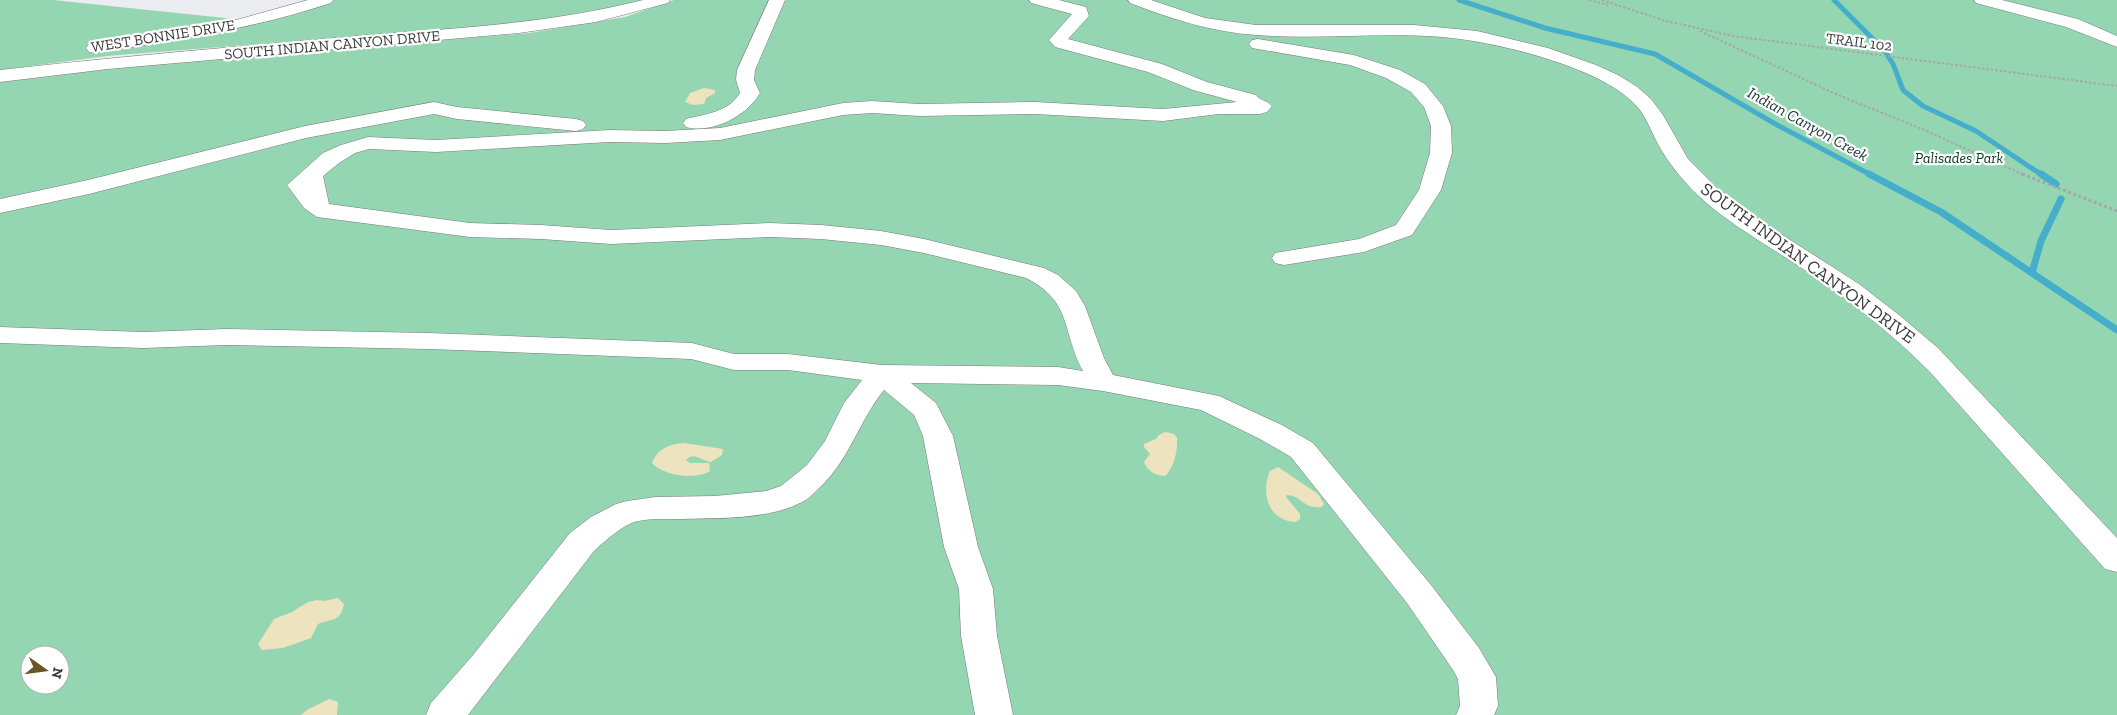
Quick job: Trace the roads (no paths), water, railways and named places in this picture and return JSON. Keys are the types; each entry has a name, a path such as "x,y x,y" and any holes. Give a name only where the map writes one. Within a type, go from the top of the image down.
{"street":[{"name":"WEST BONNIE DRIVE","path":"0,65 32,58 236,25 285,13 325,0"},
{"name":"SOUTH INDIAN CANYON DRIVE","path":"0,76 108,63 519,28 596,17 662,0"},
{"path":"0,206 89,186 305,132 434,108 457,113 614,130 672,126 722,116 746,102 750,94 746,80 746,70 777,0"},
{"path":"1037,0 1080,11 1081,16 1058,40 1061,43 1155,68 1200,86 1249,99 1254,106 1221,108 1179,115 1035,108 920,110 872,107 843,109 712,135 664,137 610,136 436,146 368,143 348,149 330,158 298,185 312,203 325,212 470,230 541,232 611,237 770,230 881,238 924,246 1035,273 1051,280 1063,291 1076,314 1088,354 1103,382"},
{"name":"SOUTH INDIAN CANYON DRIVE","path":"1136,0 1195,21 1225,27 1262,30 1404,30 1462,34 1550,55 1615,82 1634,94 1644,104 1653,116 1676,157 1699,184 1731,210 1834,279 1910,337 1947,373 2117,560"},
{"path":"1982,0 2072,23 2117,42"},
{"path":"1225,27 1226,35 1239,40 1354,60 1393,74 1418,88 1433,106 1441,126 1441,153 1430,190 1404,230 1364,245 1284,258"},
{"path":"0,334 143,340 226,337 429,341 692,351 734,362 788,362 882,374 1058,376 1103,382 1209,402 1271,432 1302,450 1407,579 1466,659 1477,677 1479,706 1475,715"},
{"path":"446,715 582,542 603,525 627,512 655,508 716,507 767,502 792,494 818,472 838,444 858,404 882,374"},
{"path":"882,374 926,410 938,436 962,547 976,589 979,636 994,715"},
{"path":"470,715 486,666"}],"waterway":[{"name":"Indian Canyon Creek","path":"1459,0 1545,28 1655,54 1779,126 1871,175"},
{"path":"1834,0 1884,50 1893,64 1903,90 1923,106 1976,131 2042,175"},
{"name":"Indian Canyon Creek","path":"1869,174 1941,212 2117,330"},
{"path":"2041,174 2056,184"},
{"path":"2032,273 2041,241 2061,199"}],"park label":[{"name":"Palisades Park","path":"1959,158"}]}
